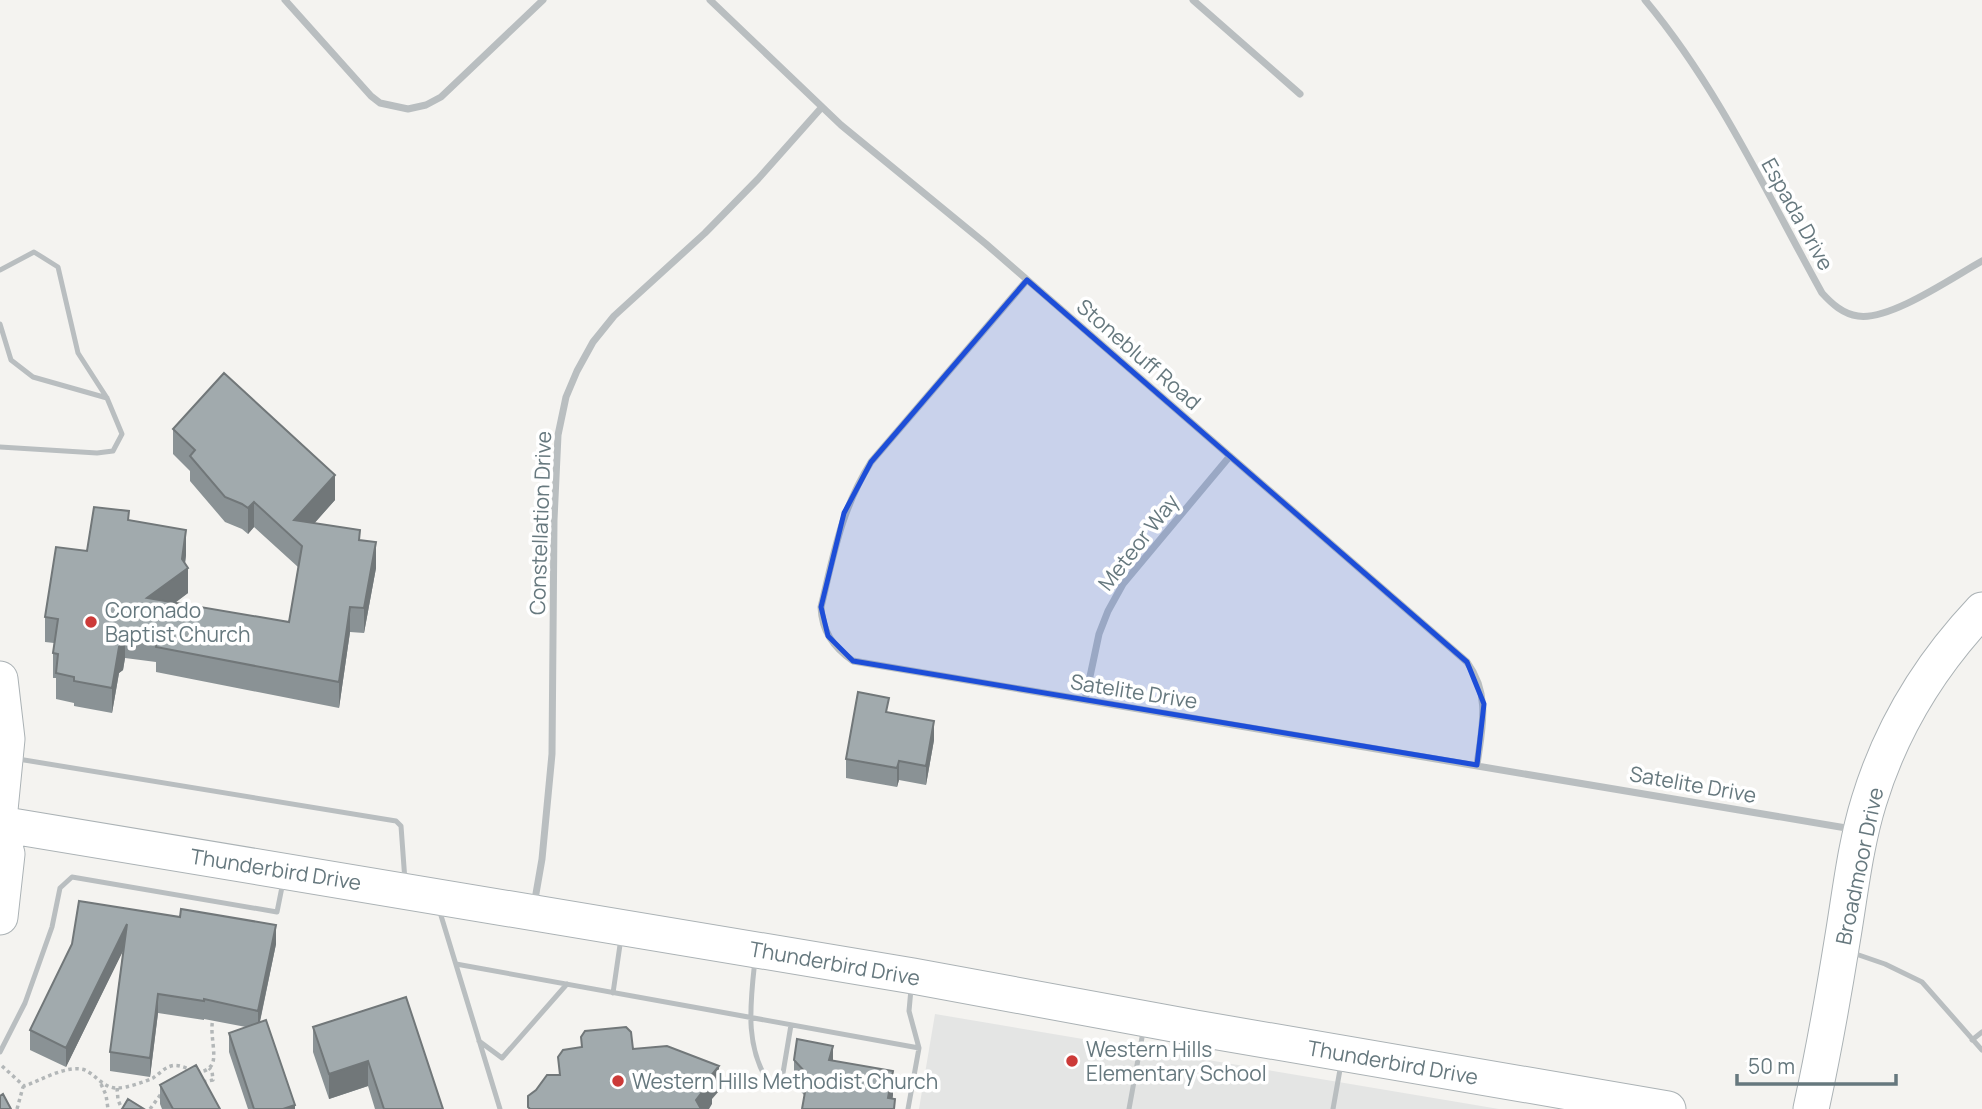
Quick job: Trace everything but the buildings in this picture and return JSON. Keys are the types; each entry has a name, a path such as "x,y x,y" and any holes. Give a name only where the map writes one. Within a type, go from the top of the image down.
{"street":[{"path":"285,0 371,96 391,107 408,109 426,106 441,97 543,0"},
{"name":"Stonebluff Road","path":"710,0 822,107 1027,280 1467,663 1480,685 1484,704 1477,765"},
{"path":"1193,0 1300,94"},
{"name":"Espada Drive","path":"1644,0 1669,29 1701,74 1822,293 1834,305 1859,316 1876,316 1898,307 1982,261"},
{"name":"Constellation Drive","path":"533,912 542,859 552,754 554,520 558,435 566,397 593,342 614,316 705,233 822,107"},
{"name":"Satelite Drive","path":"1027,280 871,462 854,489 844,513 821,607 828,636 838,650 859,663 1862,831"},
{"name":"Meteor Way","path":"1086,700 1099,634 1118,593 1230,456"},
{"name":"Broadmoor Drive","path":"1811,1109 1869,802 1886,755 1907,711 1938,662 1982,610"},
{"path":"0,679 7,739 0,810"},
{"path":"0,827 7,854 0,917"},
{"name":"Thunderbird Drive","path":"0,827 285,870 913,976 1668,1109"}],"lane":[{"path":"0,270 34,252 58,267 78,353 107,398 122,434 113,451 97,453 0,447"},
{"path":"0,324 11,360 33,377 107,398"},
{"path":"5,757 396,821 401,826 420,893 456,964 500,1109"},
{"path":"0,1052 30,991 52,927 60,888 72,877 277,912 285,870"},
{"path":"613,993 623,928"},
{"path":"1841,949 1885,964 1922,982 1982,1050"},
{"path":"756,950 748,1017 764,1077 772,1088 781,1085 791,1025"},
{"path":"456,964 919,1048"},
{"path":"908,1109 919,1048 909,1011 913,976"},
{"path":"479,1041 502,1058 567,984"},
{"path":"1129,1109 1145,1019"},
{"path":"1972,1040 1982,1032"},
{"path":"1334,1109 1343,1053"}],"path":[{"path":"209,1068 215,1054 211,1042 211,1027 216,1010"},
{"path":"0,1064 24,1086"},
{"path":"24,1086 50,1075 79,1070 117,1088 154,1077 170,1066 177,1065 195,1072 209,1068"},
{"path":"199,1082 213,1080 209,1068"},
{"path":"100,1082 108,1109"},
{"path":"18,1109 24,1086"},
{"path":"150,1109 167,1087"},
{"path":"114,1109 121,1108 117,1088"}],"highlighted area":[{"path":"1027,280 1467,662 1484,704 1477,765 853,661 828,636 821,607 844,513 871,462"}],"shaded area":[{"name":"Western Hills Elementary School","path":"935,1014 1499,1109 919,1109"}],"place":[{"name":"Coronado Baptist Church","path":"91,622"},
{"name":"Western Hills Elementary School","path":"1072,1061"},
{"name":"Western Hills Methodist Church","path":"618,1081"}]}
